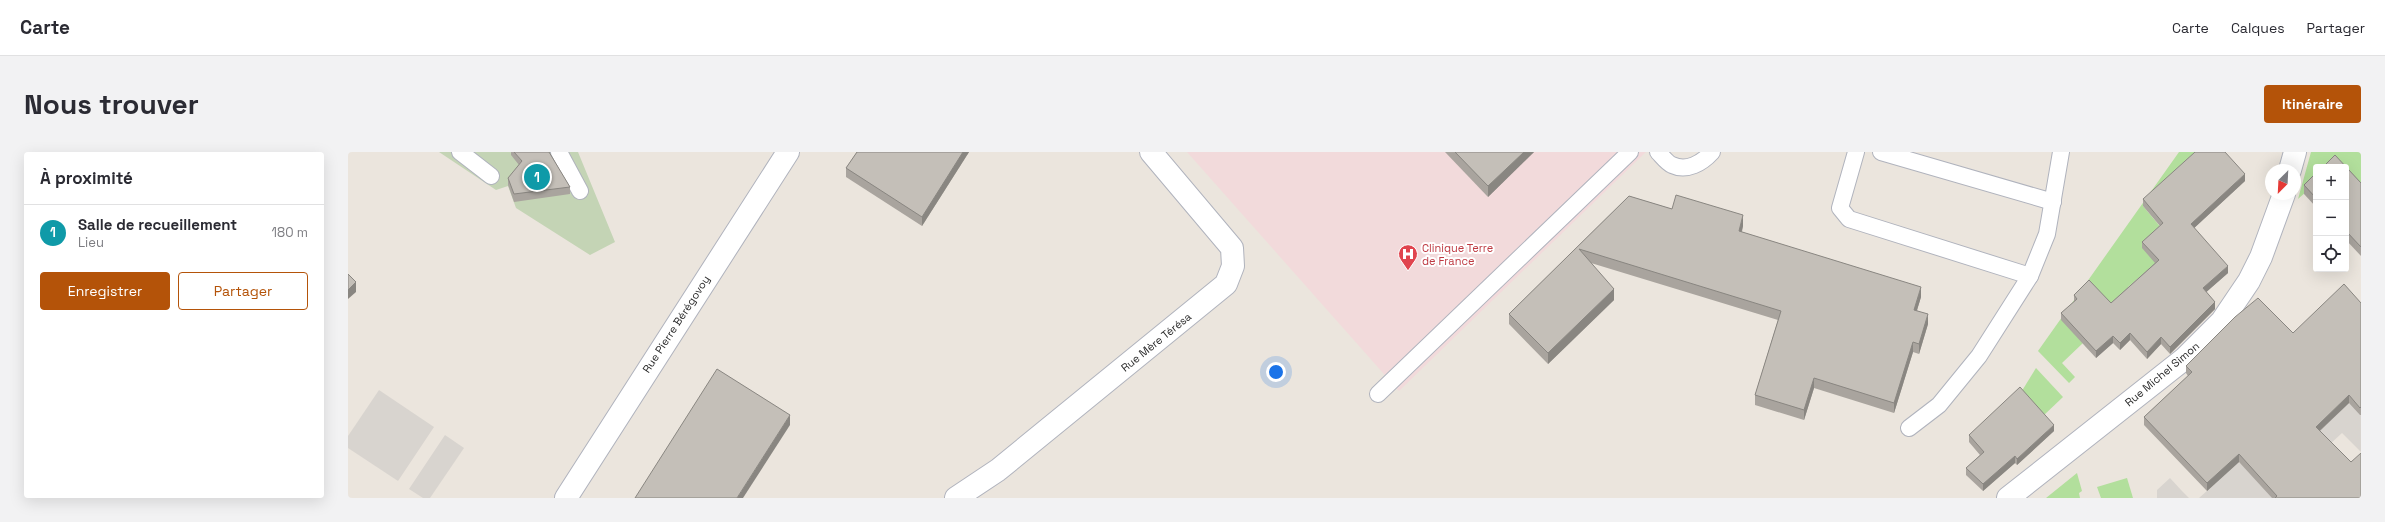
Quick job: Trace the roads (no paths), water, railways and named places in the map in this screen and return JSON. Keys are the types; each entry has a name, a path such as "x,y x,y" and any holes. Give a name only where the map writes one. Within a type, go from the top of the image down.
{"street":[{"name":"Rue Pierre Bérégovoy","path":"566,498 788,152"},
{"name":"Rue Mère Térésa","path":"956,498 998,470 1226,284 1233,266 1232,248 1151,152"},
{"path":"2292,164 2295,152"},
{"name":"Rue Michel Simon","path":"2008,498 2184,359 2222,321 2249,281 2261,257 2282,200"}],"lane":[{"path":"460,152 491,176"},
{"path":"560,152 580,191"},
{"path":"1378,394 1630,152"},
{"path":"1658,152 1672,165 1691,168 1705,160 1712,152"},
{"path":"1856,152 1840,208 1849,219 2030,276"},
{"path":"1880,152 2053,202"},
{"path":"1909,428 1939,405 1978,356 2030,276 2047,234 2062,152"}],"place":[{"name":"Salle de recueillement","path":"537,177"},
{"name":"Clinique Terre de France","path":"1408,271"}]}
